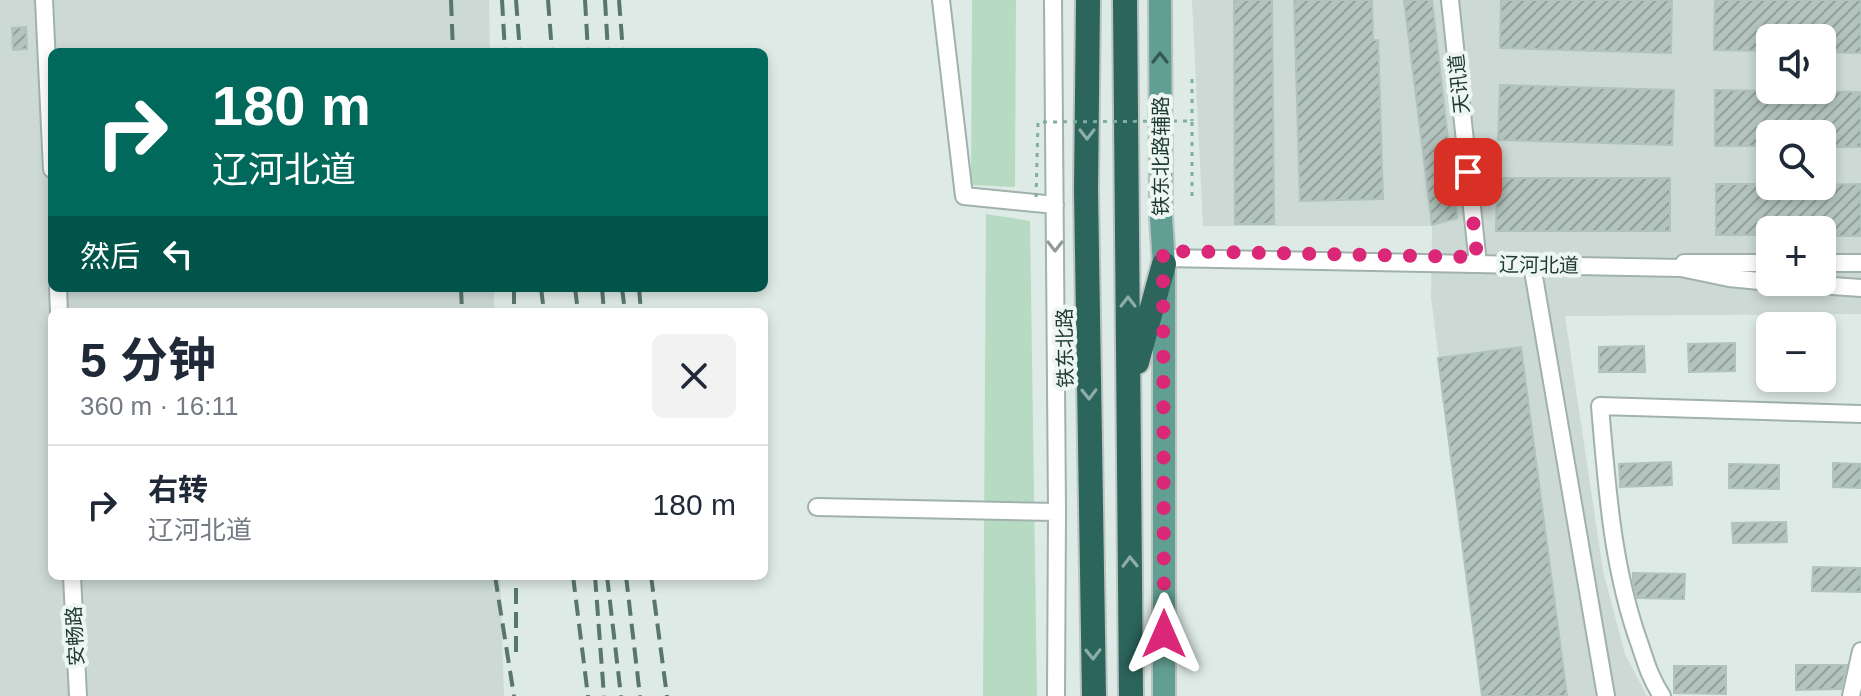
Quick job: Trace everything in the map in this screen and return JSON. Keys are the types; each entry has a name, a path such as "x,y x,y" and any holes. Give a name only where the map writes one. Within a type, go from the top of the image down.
{"highway":[{"name":"铁东北路","path":"1088,0 1086,190 1094,696"},
{"path":"1125,0 1131,696"},
{"path":"1129,392 1164,257"}],"main road":[{"name":"铁东北路辅路","path":"1160,0 1164,257 1164,696"}],"street":[{"path":"44,0 48,84"},
{"path":"941,0 964,196 1055,205"},
{"path":"1053,0 1056,696"},
{"name":"天讯道","path":"1450,0 1478,261"},
{"name":"辽河北道","path":"1164,257 1756,263"},
{"name":"辽河北道","path":"1478,261 1681,268 1706,275 1756,280"},
{"path":"1836,263 1861,263"},
{"path":"1532,265 1606,696"},
{"path":"1836,286 1861,288"},
{"path":"1662,696 1653,684 1630,618 1623,587 1610,525 1600,406 1861,414"},
{"path":"817,507 1057,512"},
{"name":"安畅路","path":"72,580 78,696"},
{"path":"1851,696 1861,651"}],"path":[{"path":"1192,79 1192,198"},
{"path":"1036,197 1038,122 1192,121"}],"shaded area":[{"path":"0,0 489,0 490,48 48,48 48,292 494,292 494,308 48,308 48,580 500,580 504,696 0,696"},
{"path":"1192,0 1861,0 1861,314 1756,312 1756,315 1565,316 1603,571 1625,654 1647,696 1482,696 1431,297 1432,226 1203,226"}],"green space":[{"path":"972,0 1016,0 1015,187 971,185"},
{"path":"986,214 1030,221 1037,696 983,696"}],"building":[{"path":"1234,0 1272,0 1274,224 1235,224"},
{"path":"1294,0 1372,0 1373,40 1378,40 1383,199 1300,201"},
{"path":"1404,0 1432,0 1457,218 1432,225"},
{"path":"1501,0 1672,0 1671,53 1500,48"},
{"path":"1715,0 1861,0 1861,53 1836,52 1836,24 1756,24 1756,51 1714,50"},
{"path":"26,27 27,49 13,50 12,28"},
{"path":"1500,85 1674,90 1672,145 1498,140"},
{"path":"1715,90 1756,91 1756,104 1836,104 1836,92 1861,92 1861,147 1836,147 1836,120 1756,120 1756,146 1715,146"},
{"path":"1497,178 1670,178 1670,231 1496,231"},
{"path":"1716,184 1756,184 1756,200 1836,200 1836,185 1861,184 1861,236 1836,236 1836,216 1756,216 1756,235 1716,235"},
{"path":"1735,343 1735,371 1689,372 1688,344"},
{"path":"1644,346 1645,372 1599,372 1599,347"},
{"path":"1521,347 1567,696 1482,696 1438,358"},
{"path":"1671,462 1672,485 1620,487 1619,464"},
{"path":"1833,463 1861,464 1861,488 1833,487"},
{"path":"1729,464 1779,465 1779,489 1729,488"},
{"path":"1786,522 1787,542 1733,543 1732,523"},
{"path":"1813,567 1861,568 1861,592 1812,591"},
{"path":"1633,573 1685,574 1684,599 1637,598"},
{"path":"1796,665 1847,665 1841,689 1796,690"},
{"path":"1674,666 1726,666 1726,694 1674,693"}],"railway":[{"path":"451,0 453,48"},
{"path":"502,0 505,48"},
{"path":"516,0 520,48"},
{"path":"548,0 552,48"},
{"path":"585,0 588,48"},
{"path":"605,0 608,48"},
{"path":"619,0 623,48"},
{"path":"461,292 462,308"},
{"path":"514,292 514,308"},
{"path":"542,292 544,308"},
{"path":"576,292 578,308"},
{"path":"602,292 604,308"},
{"path":"622,292 624,308"},
{"path":"639,292 641,308"},
{"path":"496,580 514,696"},
{"path":"516,580 516,652"},
{"path":"574,580 588,696"},
{"path":"595,580 604,696"},
{"path":"607,580 621,696"},
{"path":"626,580 640,696"},
{"path":"652,580 667,696"}],"route":[{"path":"1164,634 1163,251 1477,257 1468,172"}]}
